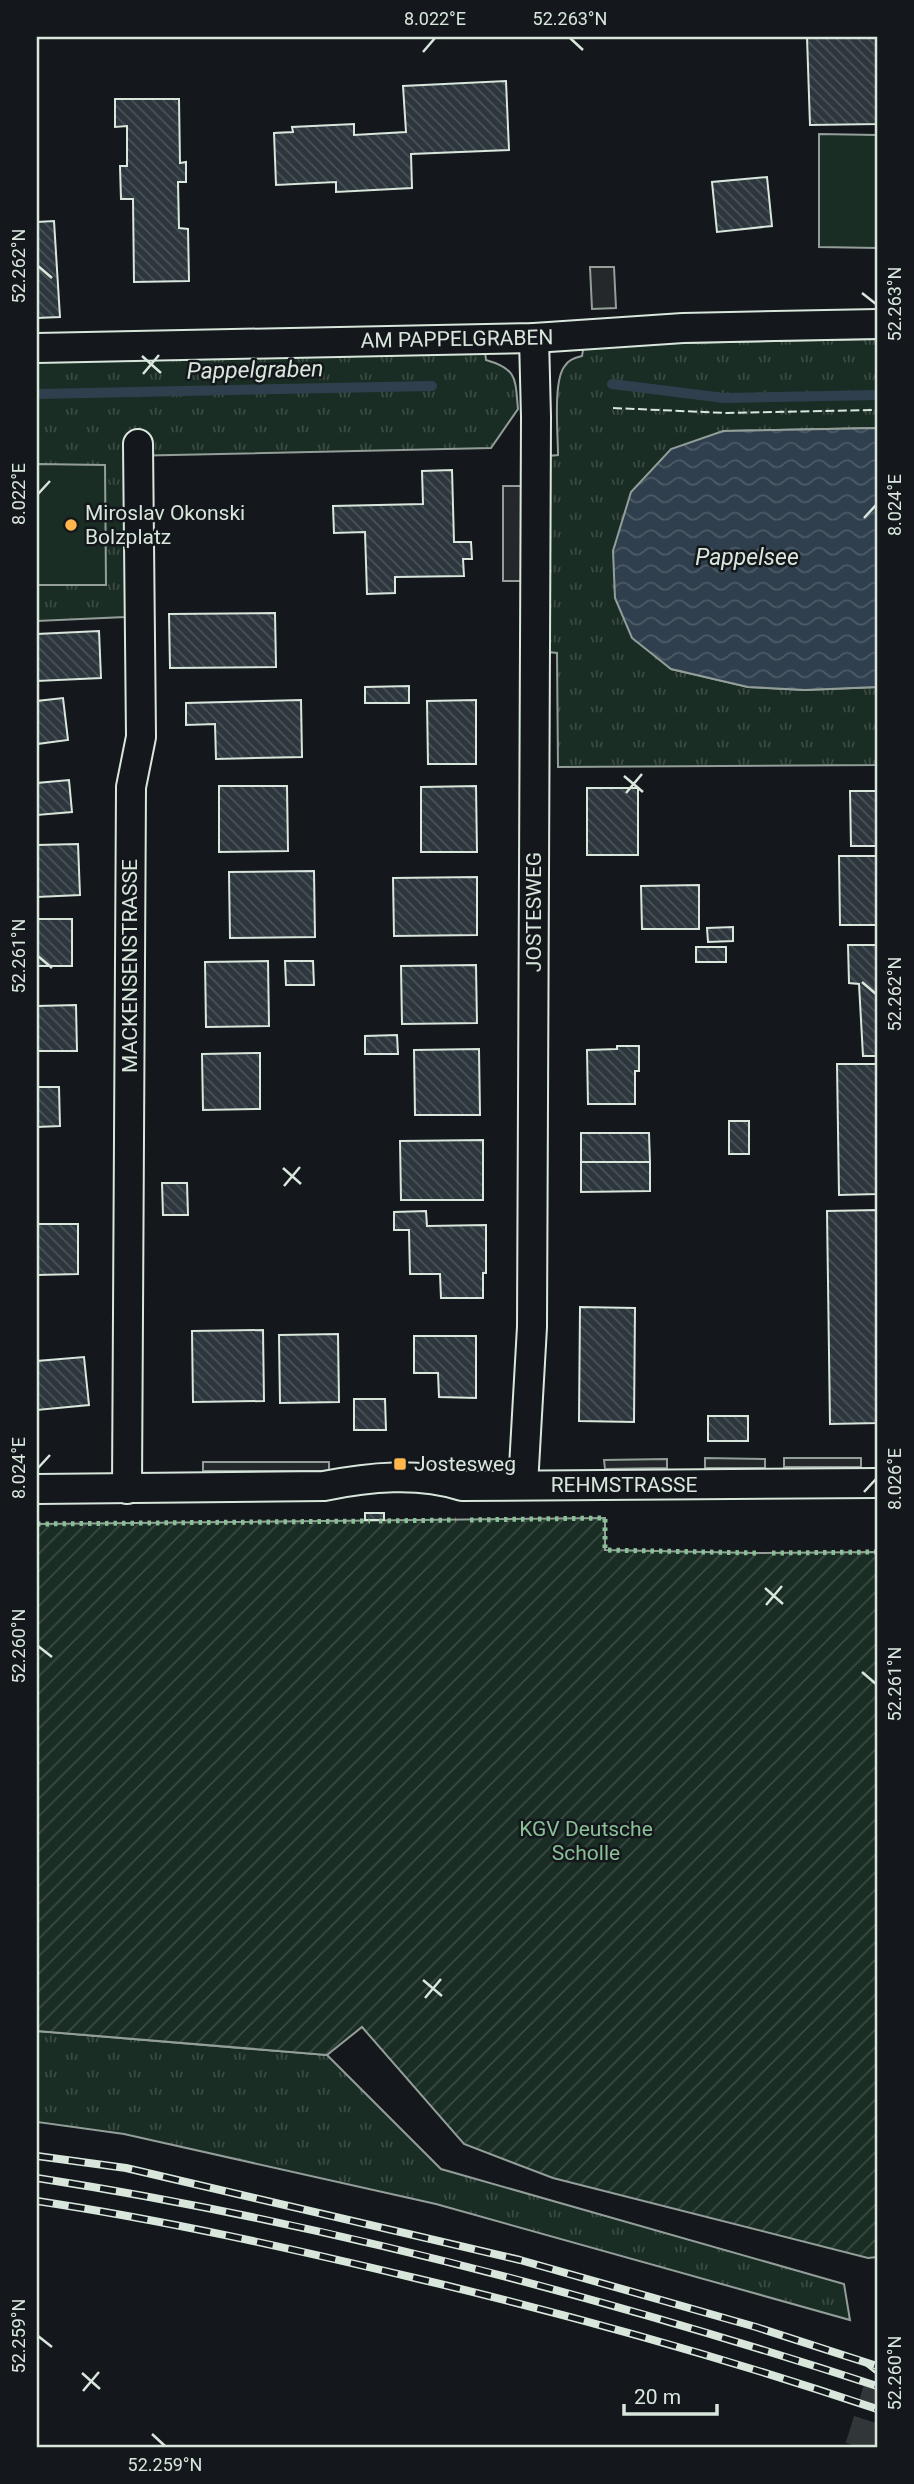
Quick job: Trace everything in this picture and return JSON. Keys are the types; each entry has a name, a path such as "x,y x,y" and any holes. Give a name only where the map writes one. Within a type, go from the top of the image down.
{"street":[{"name":"AM PAPPELGRABEN","path":"37,348 534,338 683,328 877,324"},
{"name":"JOSTESWEG","path":"523,1485 532,1313 536,431 534,338"},
{"name":"MACKENSENSTRASSE","path":"127,1489 131,787 141,737 138,444"},
{"name":"REHMSTRASSE","path":"37,1489 324,1486 360,1479 401,1478 438,1478 462,1486 877,1483"}],"green space":[{"path":"819,134 877,135 877,248 819,247"},
{"path":"877,339 877,428 723,431 671,669 748,687 805,690 877,687 877,765 558,767 557,653 548,652 548,456 558,455 557,396 558,385 566,365 582,356 584,345"},
{"path":"485,351 486,360 504,367 513,377 518,409 491,448 125,456 125,617 37,621 37,360"},
{"name":"Miroslav Okonski Bolzplatz","path":"37,464 105,465 106,585 37,585"},
{"name":"KGV Deutsche Scholle","path":"605,1518 605,1550 877,1552 877,2257 868,2258 553,2178 464,2144 362,2027 327,2055 37,2031 37,1524"},
{"path":"37,2031 327,2055 441,2169 844,2284 850,2320 436,2204 124,2134 37,2122"}],"shaded area":[{"path":"590,267 614,267 616,308 592,309"},
{"path":"503,486 525,486 525,581 503,581"},
{"path":"705,1458 765,1459 765,1468 705,1468"},
{"path":"784,1458 861,1458 861,1467 784,1467"},
{"path":"667,1459 667,1468 605,1469 604,1460"},
{"path":"203,1462 329,1462 329,1471 203,1471"}],"water":[{"name":"Pappelsee","path":"877,428 877,687 805,690 748,687 671,669 632,638 615,598 613,551 631,492 671,449 723,431"}],"building":[{"path":"807,37 877,37 877,124 810,125"},
{"path":"506,81 509,150 411,154 412,188 336,192 336,182 276,185 274,133 293,132 292,127 354,124 354,135 406,132 403,86"},
{"path":"115,99 179,99 180,163 186,162 186,182 178,182 179,228 188,229 189,281 134,282 133,199 121,199 120,166 127,166 127,126 115,127"},
{"path":"767,177 772,226 717,232 712,182"},
{"path":"54,221 60,317 37,318 37,222"},
{"path":"452,470 454,542 471,542 472,559 463,559 464,576 395,577 395,593 367,594 365,532 334,533 333,506 423,504 422,471"},
{"path":"275,613 276,667 170,668 169,614"},
{"path":"99,631 101,678 37,681 37,634"},
{"path":"409,686 409,703 365,703 365,687"},
{"path":"63,698 68,740 37,744 37,701"},
{"path":"301,700 302,757 216,759 215,724 186,725 186,703"},
{"path":"476,700 476,764 428,764 427,701"},
{"path":"69,780 72,812 37,815 37,783"},
{"path":"219,786 287,786 288,851 219,852"},
{"path":"476,786 477,852 421,852 421,787"},
{"path":"587,788 638,788 638,855 587,855"},
{"path":"850,791 877,791 877,846 851,846"},
{"path":"78,844 80,895 37,897 37,845"},
{"path":"839,856 877,856 877,925 840,925"},
{"path":"314,871 315,937 230,938 229,872"},
{"path":"477,877 477,935 394,936 393,878"},
{"path":"699,885 699,929 642,929 641,886"},
{"path":"37,919 72,919 72,966 37,966"},
{"path":"733,927 733,941 708,942 707,928"},
{"path":"848,945 877,945 877,1056 863,1056 859,984 849,983"},
{"path":"696,947 726,947 726,962 696,962"},
{"path":"268,961 269,1026 206,1027 205,962"},
{"path":"285,961 313,961 314,985 286,985"},
{"path":"476,965 477,1023 402,1024 401,966"},
{"path":"76,1005 77,1051 37,1051 37,1006"},
{"path":"397,1035 398,1054 365,1054 365,1036"},
{"path":"617,1046 639,1046 639,1071 635,1071 635,1104 588,1104 587,1050 617,1049"},
{"path":"479,1049 480,1115 415,1115 414,1050"},
{"path":"260,1053 260,1109 203,1110 202,1054"},
{"path":"837,1064 877,1064 877,1194 839,1195"},
{"path":"37,1087 59,1087 60,1126 37,1127"},
{"path":"729,1121 749,1121 749,1154 729,1154"},
{"path":"581,1133 649,1133 650,1162 581,1162"},
{"path":"483,1140 483,1200 401,1200 400,1141"},
{"path":"581,1162 650,1162 650,1191 581,1192"},
{"path":"162,1183 187,1183 188,1215 163,1215"},
{"path":"877,1210 877,1423 830,1424 827,1211"},
{"path":"426,1211 427,1226 486,1225 483,1298 441,1298 440,1274 410,1274 409,1230 394,1230 394,1212"},
{"path":"37,1224 78,1224 78,1274 37,1275"},
{"path":"580,1307 635,1308 634,1422 579,1421"},
{"path":"263,1330 264,1401 193,1402 192,1331"},
{"path":"338,1334 339,1402 280,1403 279,1335"},
{"path":"414,1336 476,1336 476,1398 439,1397 438,1373 414,1373"},
{"path":"84,1357 89,1405 37,1410 37,1361"},
{"path":"354,1399 385,1399 386,1430 354,1430"},
{"path":"708,1416 748,1416 748,1441 708,1441"},
{"path":"365,1513 384,1513 384,1520 365,1520"}],"waterway":[{"name":"Pappelgraben","path":"612,384 724,398 877,395"},
{"name":"Pappelgraben","path":"37,394 432,386"}],"tunnel":[{"path":"859,2447 877,2390"}],"railway":[{"path":"37,2156 126,2168 520,2260 756,2327 877,2366"},
{"path":"37,2178 250,2217 461,2265 670,2322 877,2386"},
{"path":"37,2201 226,2235 473,2292 705,2355 877,2409"}],"hedge":[{"path":"470,1520 605,1518 605,1550 756,1553"},
{"path":"379,1521 456,1520"},
{"path":"37,1524 370,1521"},
{"path":"772,1553 877,1552"}],"fence":[{"path":"613,408 727,413 877,410"}],"place":[{"name":"Miroslav Okonski Bolzplatz","path":"71,525"},
{"name":"Jostesweg","path":"400,1464"}]}
